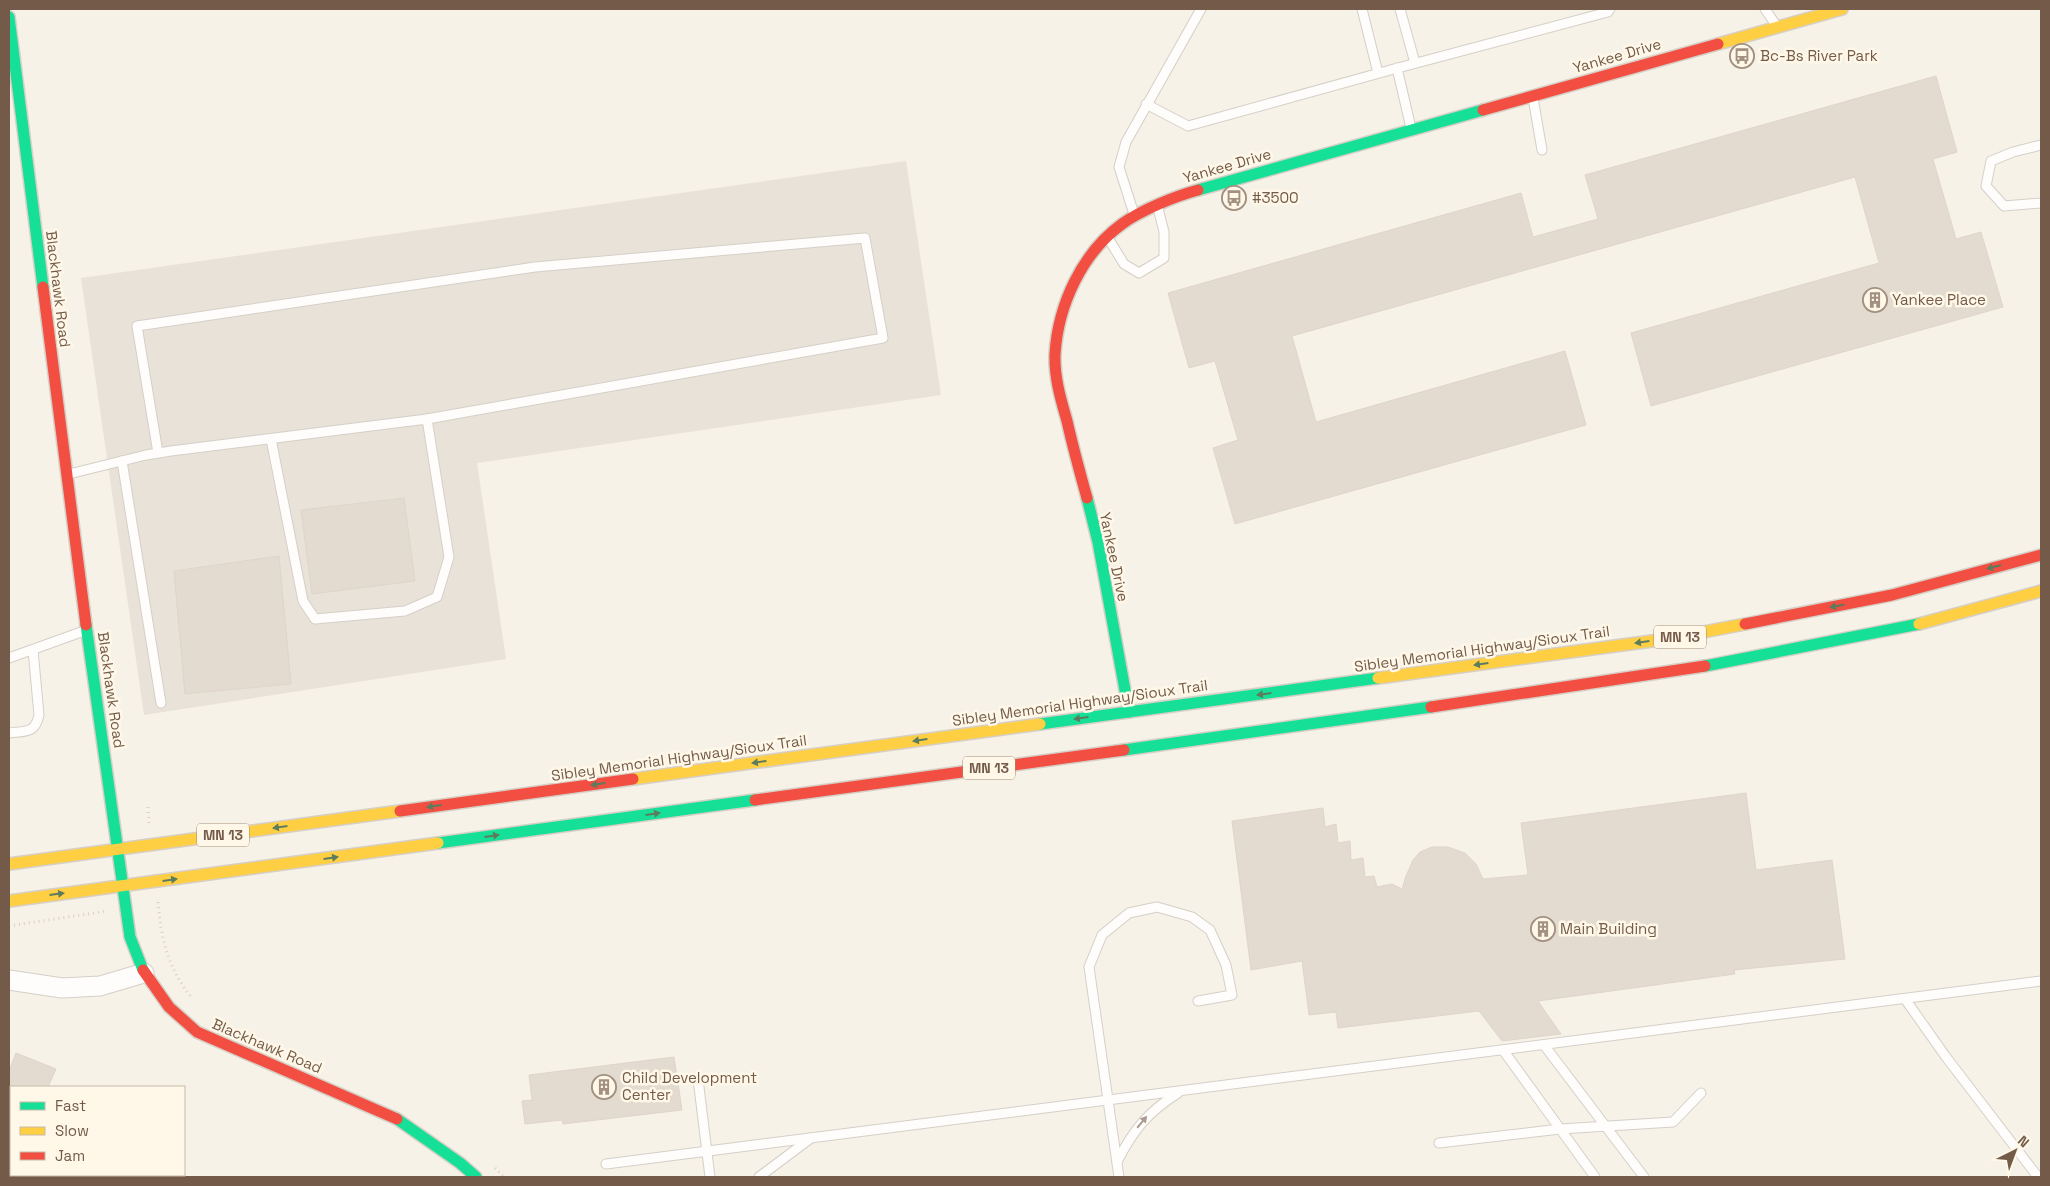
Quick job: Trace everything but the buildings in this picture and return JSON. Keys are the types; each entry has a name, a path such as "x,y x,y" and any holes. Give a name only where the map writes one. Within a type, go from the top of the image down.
{"main road":[{"name":"Yankee Drive","path":"1130,712 1098,542 1059,392 1055,355 1061,316 1074,281 1097,246 1123,223 1176,196 1842,9"},
{"name":"Blackhawk Road","path":"9,17 66,475 122,886 130,937 144,973 169,1007 197,1032 400,1120 460,1163 476,1177"},
{"name":"Sibley Memorial Highway/Sioux Trail","path":"117,849 1667,639 1892,595 2041,555"},
{"name":"MN 13","path":"9,900 157,882 1308,725 1695,668 1915,625 2041,591"},
{"name":"MN 13","path":"9,864 117,849"}],"street":[{"path":"9,980 62,988 100,986 144,973"}],"lane":[{"path":"1135,217 1119,167 1126,142 1201,9"},
{"path":"1362,9 1378,73"},
{"path":"1400,9 1415,63"},
{"path":"1146,104 1188,126 1608,12 1610,9"},
{"path":"1765,9 1778,27"},
{"path":"1397,68 1411,130"},
{"path":"1533,96 1542,150"},
{"path":"2041,145 2013,152 1991,161 1986,186 2004,206 2041,202"},
{"path":"1108,237 1124,264 1139,273 1164,258 1164,232 1157,206"},
{"path":"66,475 158,453 427,419 883,338 865,238 535,267 138,326 158,453"},
{"path":"271,439 303,601 315,619 405,611 437,597 449,557 427,419"},
{"path":"122,461 162,703"},
{"path":"9,658 87,630"},
{"path":"9,733 30,730 37,724 39,715 33,650"},
{"path":"1119,1177 1089,967 1102,935 1130,913 1157,907 1192,917 1210,930 1226,965 1232,995 1198,1001"},
{"path":"606,1164 2041,982"},
{"path":"1905,999 1946,1057 2038,1177"},
{"path":"1544,1045 1644,1177"},
{"path":"1503,1050 1595,1177"},
{"path":"698,1079 710,1177"},
{"path":"1117,1163 1128,1139 1145,1118 1161,1104 1180,1092"},
{"path":"1439,1143 1560,1129 1673,1122 1700,1092"},
{"path":"759,1177 811,1138"}],"path":[{"path":"148,807 151,845"},
{"path":"157,882 160,929 165,952 184,988 194,1000"},
{"path":"9,926 158,903"},
{"path":"491,1164 504,1177"}],"shaded area":[{"path":"906,161 941,395 477,463 506,659 144,715 81,278"}],"traffic: fast":[{"path":"9,17 43,287"},
{"path":"1198,190 1483,110"},
{"path":"1087,498 1098,542 1129,712"},
{"path":"1705,666 1919,624"},
{"path":"86,625 130,937 143,970"},
{"path":"1040,724 1378,678"},
{"path":"1124,750 1431,707"},
{"path":"438,843 755,800"},
{"path":"397,1119 460,1163 476,1177"}],"traffic: slow":[{"path":"1718,44 1842,9"},
{"path":"1919,624 2041,591"},
{"path":"1378,678 1667,639 1745,624"},
{"path":"633,779 1040,724"},
{"path":"9,864 400,811"},
{"path":"9,901 438,843"}],"traffic: jam":[{"path":"1483,110 1718,44"},
{"path":"1087,498 1060,397 1056,371 1057,336 1067,299 1084,265 1095,250 1122,224 1159,204 1198,190"},
{"path":"43,287 86,625"},
{"path":"1745,624 1892,595 2041,555"},
{"path":"1431,707 1705,666"},
{"path":"755,800 1124,750"},
{"path":"400,811 633,779"},
{"path":"143,970 169,1007 197,1032 397,1119"}],"place":[{"name":"Bc-Bs River Park","path":"1742,56"},
{"name":"#3500","path":"1234,198"},
{"name":"Yankee Place","path":"1875,300"},
{"name":"Main Building","path":"1543,929"},
{"name":"Child Development Center","path":"604,1087"}]}
